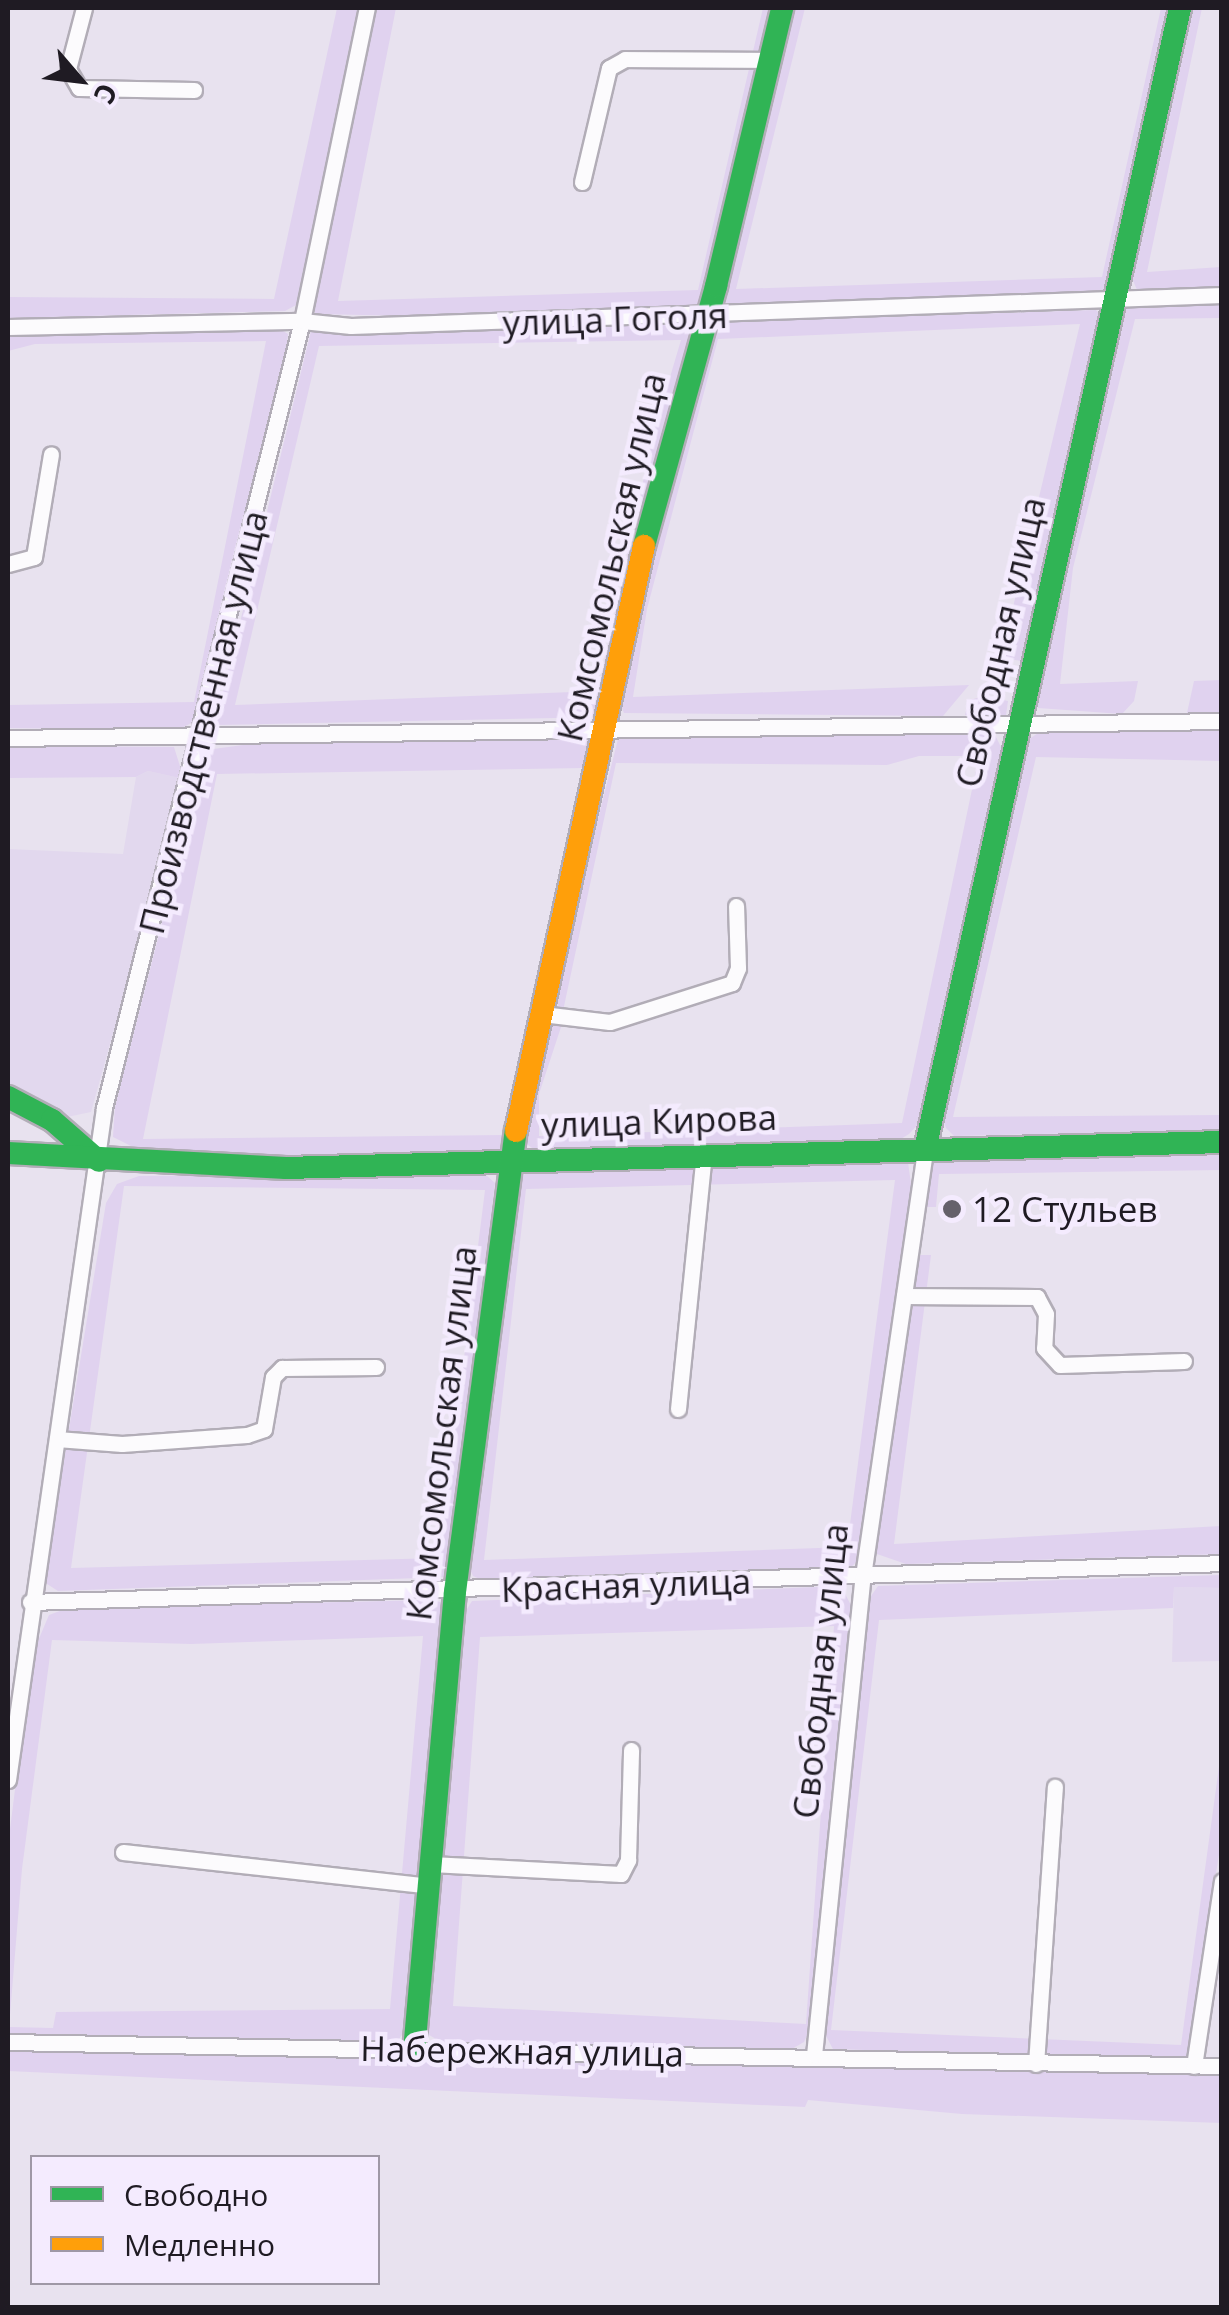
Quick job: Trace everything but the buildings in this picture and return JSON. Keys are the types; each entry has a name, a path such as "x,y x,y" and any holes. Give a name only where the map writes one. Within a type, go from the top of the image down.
{"street":[{"path":"84,8 68,69 79,88 194,90"},
{"name":"Производственная улица","path":"8,1780 30,1602 58,1439 104,1108 201,739 302,320 366,8"},
{"name":"Комсомольская улица","path":"414,2051 455,1592 510,1161 609,726 654,492 772,60 782,8"},
{"name":"Свободная улица","path":"814,2055 864,1576 925,1148 1017,722 1180,8"},
{"path":"582,182 609,68 625,59 772,60"},
{"name":"улица Гоголя","path":"8,328 302,320 351,326 704,317 1222,295"},
{"path":"8,564 34,558 51,454"},
{"path":"8,738 201,739 609,726 1222,721"},
{"path":"542,1014 610,1022 732,984 738,968 736,906"},
{"path":"9,1099 52,1120 99,1161"},
{"path":"47,1156 56,1134 52,1120"},
{"name":"улица Кирова","path":"8,1153 99,1161 286,1168 1222,1142"},
{"path":"678,1409 704,1154"},
{"path":"904,1296 1037,1298 1046,1314 1044,1348 1060,1365 1184,1361"},
{"path":"58,1439 122,1444 247,1435 264,1429 274,1377 282,1368 376,1367"},
{"name":"Красная улица","path":"30,1602 455,1592 1222,1563"},
{"path":"123,1852 430,1875 622,1874 631,1750"},
{"path":"1036,2064 1055,1786"},
{"path":"1194,2066 1222,1882"},
{"name":"Набережная улица","path":"8,2042 1222,2066"}],"shaded area":[{"path":"337,8 359,8 296,305 285,311 8,318 8,297 274,299"},
{"path":"373,8 396,8 338,301 698,290 763,8 776,8 700,309 511,318 315,314 312,299"},
{"path":"786,8 805,8 736,289 1102,277 1161,8 1176,8 1110,293 722,307 718,299"},
{"path":"1187,8 1202,8 1147,272 1221,267 1221,287 1137,290 1129,271"},
{"path":"1221,300 1221,318 1135,319 1073,568 1060,684 1138,681 1134,701 1122,714 1038,708 1035,698 1120,310 1129,304"},
{"path":"1096,310 1100,315 1021,661 1004,658 1009,624 1080,324 718,339 647,609 633,697 969,685 943,716 624,713 620,703 659,492 714,322"},
{"path":"686,324 693,335 601,717 215,725 311,331","holes":["681,340 654,431 598,691 235,705 319,346"]},
{"path":"275,326 288,334 286,355 203,703 193,722 178,730 8,728 8,705 194,702 266,341 35,344 8,351 8,334"},
{"path":"1221,680 1221,713 1187,713 1194,681"},
{"path":"986,696 1008,701 1006,715 965,715 969,700"},
{"path":"1046,728 1221,730 1221,761 1036,757 953,1117 1221,1115 1221,1130 954,1136 946,1128 941,1114 1023,743"},
{"path":"993,731 1003,751 923,1119 909,1134 896,1142 535,1150 525,1143 548,1028 555,1023 562,1024 539,1094 539,1136 902,1123 979,756 919,756 887,765 616,763 563,1011 553,999 619,735"},
{"path":"586,735 595,741 504,1152 216,1158 143,1152 113,1137 115,1107 206,750 257,743","holes":["584,768 504,1135 143,1139 217,774"]},
{"path":"8,746 174,747 184,779 148,771 136,777 8,778"},
{"path":"148,771 184,779 91,1112 67,1117 8,1084 8,849 123,854 136,777"},
{"path":"1221,1153 1221,1170 939,1174 936,1207 925,1207 932,1160"},
{"path":"908,1162 913,1199 861,1558 851,1567 484,1581 473,1576 467,1563 514,1182 532,1169","holes":["895,1180 847,1547 484,1560 526,1189"]},
{"path":"485,1174 495,1183 446,1577 58,1591 44,1582 106,1203 117,1184 139,1176","holes":["124,1186 485,1190 439,1558 71,1568"]},
{"path":"918,1255 931,1255 894,1544 1221,1526 1221,1554 906,1564 874,1553"},
{"path":"1221,1575 1221,1588 1174,1587 1173,1608 879,1620 831,2030 1181,2045 1221,1752 1221,1842 1186,2060 833,2049 825,2034 827,2000 869,1599 878,1586"},
{"path":"841,1586 853,1609 811,2026 804,2042 790,2050 443,2043 429,2035 424,2026 440,1837 462,1617 472,1601","holes":["834,1626 806,2024 453,2006 480,1637"]},
{"path":"1174,1587 1221,1588 1221,1661 1172,1662"},
{"path":"433,1600 443,1603 410,2024 399,2039 374,2045 8,2036 8,1845 32,1655 49,1615 68,1608","holes":["423,1636 390,2009 56,2012 53,2028 9,2027 22,1869 52,1640 191,1644"]},
{"path":"8,2048 1221,2074 1222,2123 962,2114 808,2100 805,2107 8,2071"}],"traffic: fast":[{"path":"644,546 716,286 782,8"},
{"path":"925,1149 1180,8"},
{"path":"8,1097 52,1120 99,1161"},
{"path":"414,2051 455,1592 516,1131"},
{"path":"8,1153 286,1168 1222,1142"}],"traffic: slow":[{"path":"516,1131 644,546"}],"place":[{"name":"12 Стульев","path":"952,1209"}]}
